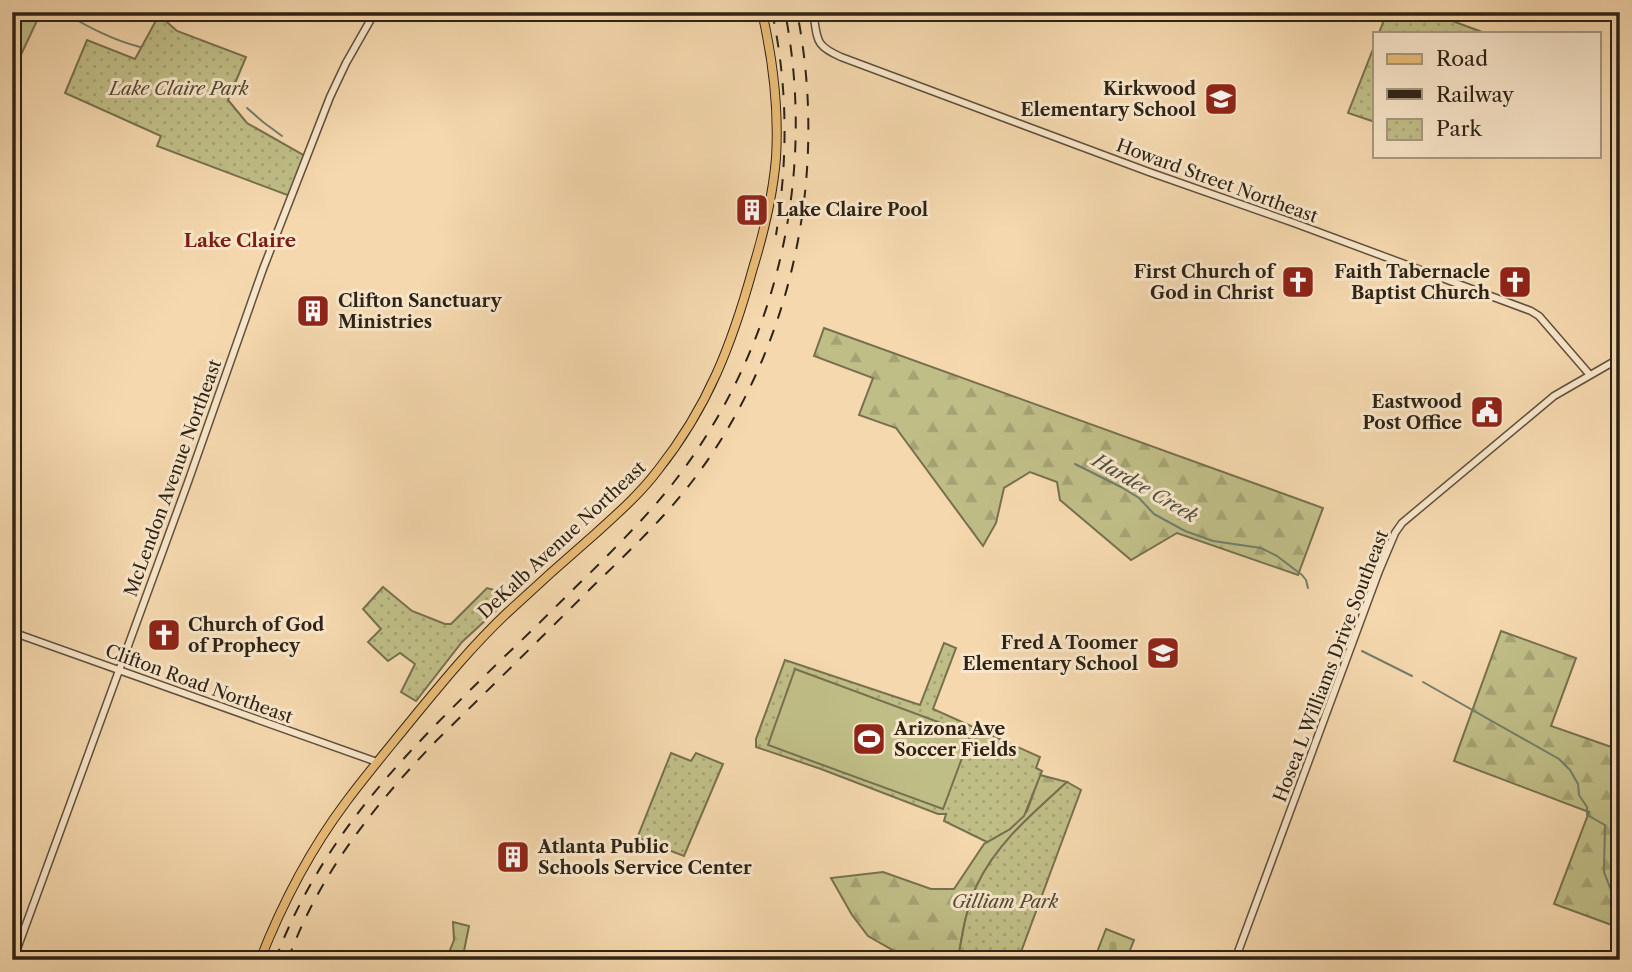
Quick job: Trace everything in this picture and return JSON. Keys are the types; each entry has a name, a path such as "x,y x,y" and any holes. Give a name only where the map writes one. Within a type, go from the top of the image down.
{"main road":[{"name":"DeKalb Avenue Northeast","path":"260,960 286,900 307,861 336,816 377,762 472,648 648,482 684,435 709,392 739,317 762,239 772,193 776,155 775,95 762,12"}],"street":[{"name":"McLendon Avenue Northeast","path":"13,960 263,269 330,97 375,12"},
{"name":"Howard Street Northeast","path":"813,12 822,48 841,57 1531,311 1539,316 1590,375"},
{"name":"Hosea L Williams Drive Southeast","path":"1235,960 1395,533 1402,523 1549,400 1620,358"},
{"name":"Clifton Road Northeast","path":"12,632 377,762"}],"green space":[{"path":"12,12 41,12 12,74"},
{"path":"1387,12 1428,12 1482,32 1379,32"},
{"name":"Lake Claire Park","path":"159,15 177,31 246,57 228,100 247,123 305,156 290,196 157,146 161,136 65,93 87,40 135,59"},
{"path":"1373,49 1373,121 1348,113"},
{"path":"824,328 1323,508 1298,575 1177,533 1131,560 1060,500 1057,482 1030,472 1004,488 996,523 983,546 896,428 859,415 873,378 814,356"},
{"path":"383,587 412,611 445,624 451,624 487,588 513,595 462,642 416,701 401,692 415,664 400,653 388,661 368,642 381,629 363,609"},
{"path":"1501,631 1576,658 1551,726 1620,750 1620,928 1554,904 1589,812 1454,761"},
{"path":"944,643 956,648 933,709 1040,757 1036,768 1042,771 1024,816 1010,829 987,842 944,821 946,814 938,814 756,747 756,739 785,660 920,705"},
{"name":"Arizona Ave Soccer Fields","path":"795,669 971,734 943,809 768,745"},
{"path":"671,753 691,761 696,753 723,764 684,856 638,836"},
{"path":"1040,775 1067,782 1017,829 985,870 970,903 958,960 896,960 894,951 868,936 852,915 831,878 883,872 931,889 954,889 984,844 1010,829 1027,811"},
{"name":"Gilliam Park","path":"1067,782 1081,790 1018,960 958,960 970,903 985,870 1017,829"},
{"path":"453,922 469,926 464,951 489,960 446,960 454,940"},
{"path":"1106,929 1134,940 1126,960 1094,960"}],"waterway":[{"path":"62,12 110,37 140,47"},
{"path":"247,108 282,136"},
{"name":"Hardee Creek","path":"1075,464 1121,487 1139,498 1154,514 1185,531 1213,541 1261,548 1277,556 1302,575 1308,588"},
{"path":"1362,651 1412,676"},
{"path":"1423,682 1559,759 1570,770 1578,784 1579,795 1587,807 1587,815 1605,825 1604,872 1620,914"}],"railway":[{"path":"772,12 781,68 785,123 783,179 776,235"},
{"path":"275,960 318,871 372,795 435,725 634,529 674,482 710,430 739,376 763,318 780,259 791,198 796,136 794,74 785,12"},
{"path":"288,960 315,899 332,870 392,789 437,740 657,523 694,479 728,428 756,374 779,316 795,257 805,196 808,135 806,73 797,12"}],"place":[{"name":"Kirkwood Elementary School","path":"1221,99"},
{"name":"Lake Claire Pool","path":"752,210"},
{"name":"First Church of God in Christ","path":"1298,282"},
{"name":"Faith Tabernacle Baptist Church","path":"1515,282"},
{"name":"Clifton Sanctuary Ministries","path":"313,311"},
{"name":"Eastwood Post Office","path":"1487,412"},
{"name":"Church of God of Prophecy","path":"164,635"},
{"name":"Fred A Toomer Elementary School","path":"1163,653"},
{"name":"Arizona Ave Soccer Fields","path":"869,739"},
{"name":"Atlanta Public Schools Service Center","path":"513,857"}],"district":[{"name":"Lake Claire","path":"240,240"}]}
